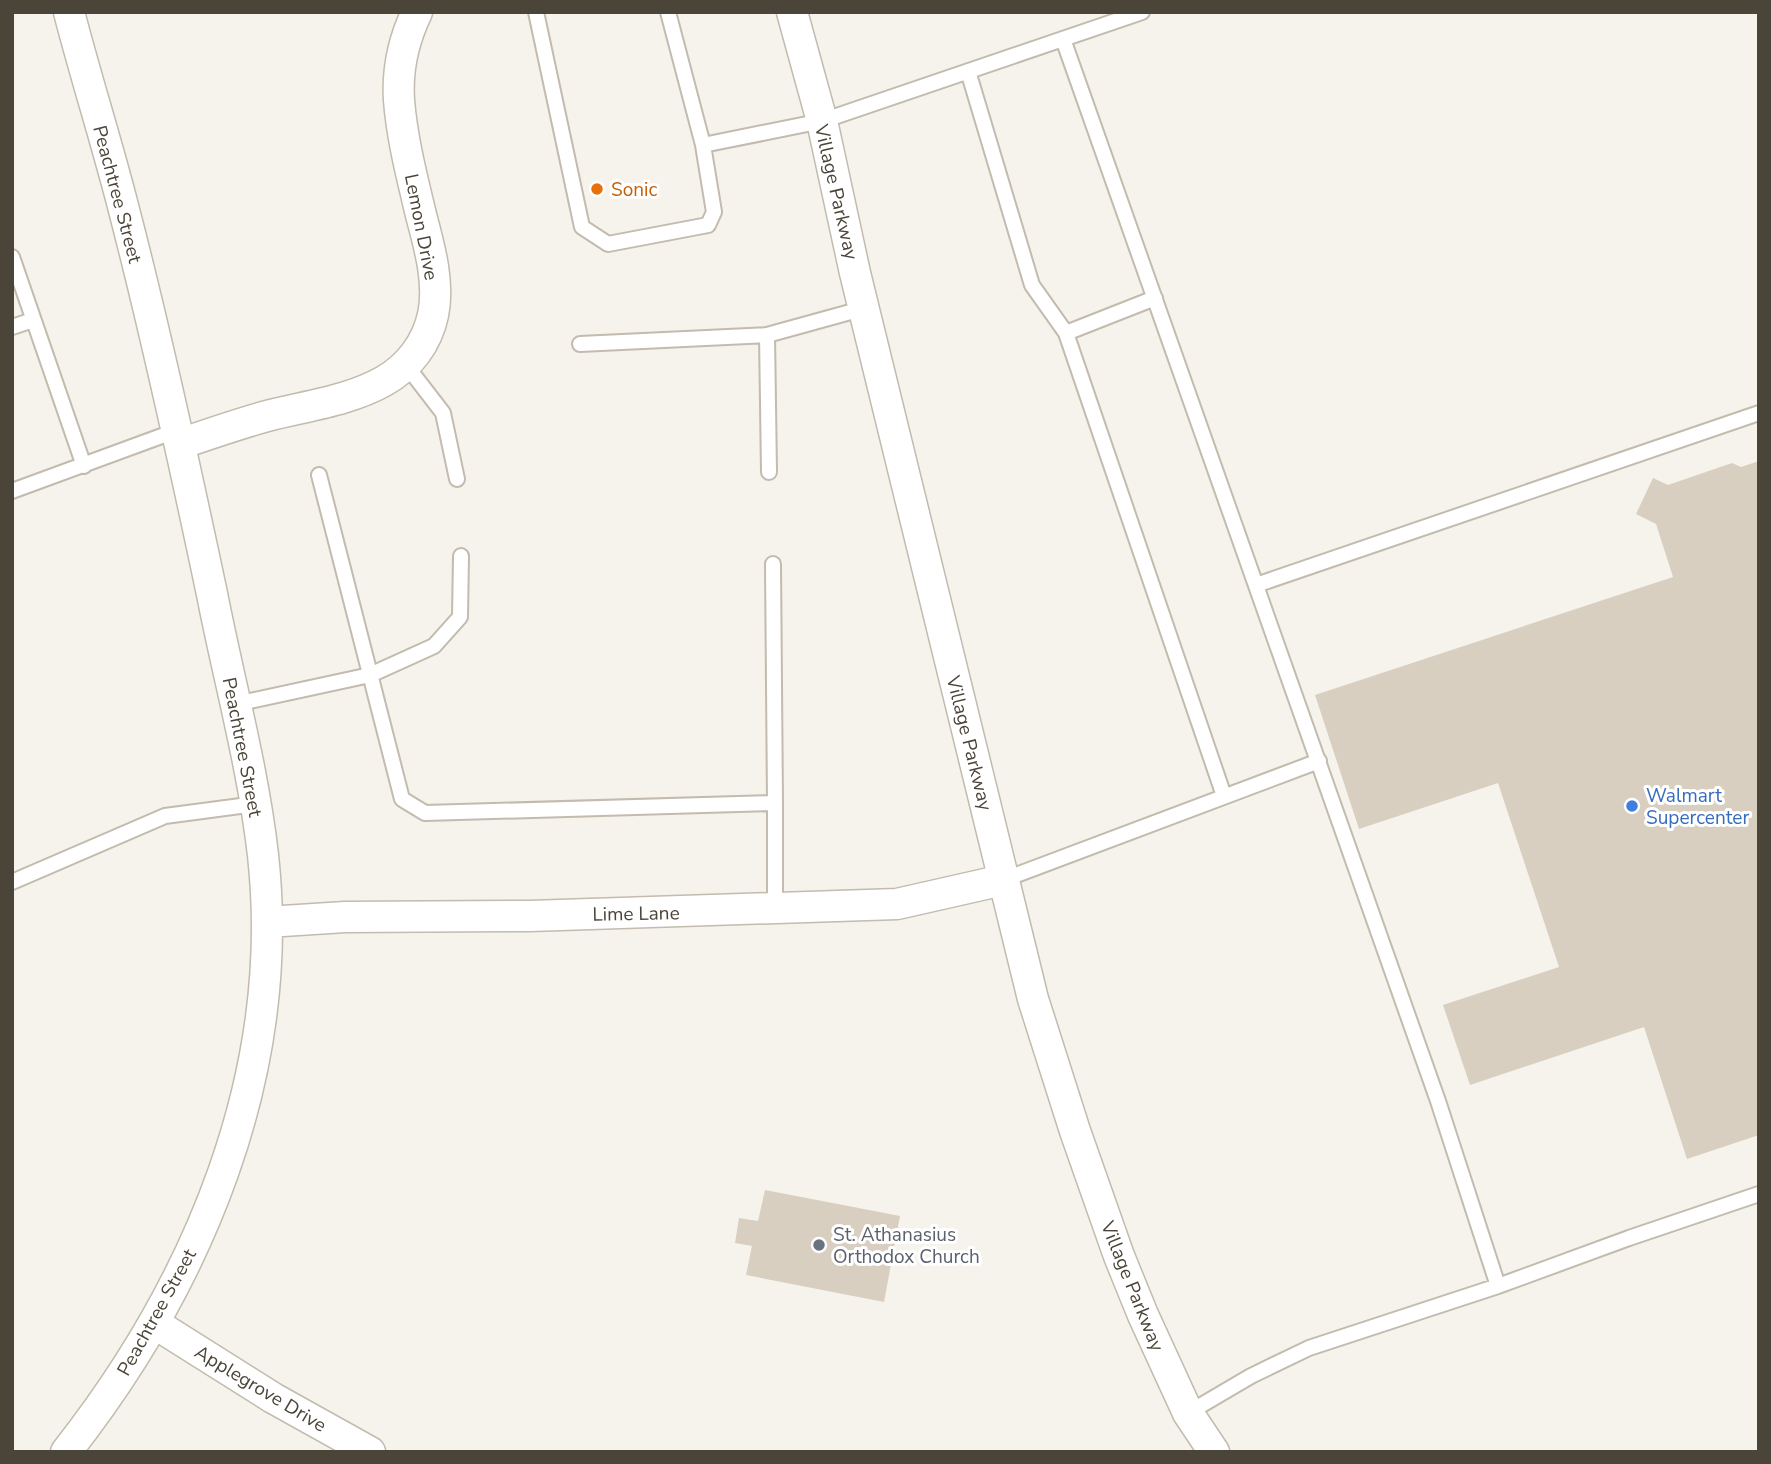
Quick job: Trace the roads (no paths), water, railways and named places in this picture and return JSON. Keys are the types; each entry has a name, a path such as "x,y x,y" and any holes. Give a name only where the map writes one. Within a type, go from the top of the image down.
{"street":[{"name":"Peachtree Street","path":"66,1452 96,1413 154,1323 192,1251 216,1195 236,1138 250,1081 266,969 267,922 256,804 179,437 124,209 69,12"},
{"name":"Lemon Drive","path":"179,437 355,393 383,382 406,365 424,342 434,314 434,280 399,97 400,61 417,12"},
{"name":"Village Parkway","path":"792,12 822,121 1033,999 1074,1131 1143,1315 1188,1413 1214,1452"},
{"name":"Lime Lane","path":"267,922 345,916 530,916 897,904 1003,880"},
{"name":"Applegrove Drive","path":"154,1323 261,1391 370,1452"}],"lane":[{"path":"536,12 582,227 608,244 708,225 714,212 703,145 668,12"},
{"path":"703,145 822,121 1142,12"},
{"path":"1063,38 1438,1101 1498,1286"},
{"path":"968,71 1032,285 1066,332 1224,796"},
{"path":"12,257 84,466"},
{"path":"1066,332 1155,298"},
{"path":"580,344 767,335 865,308"},
{"path":"12,327 33,320"},
{"path":"767,335 769,472"},
{"path":"406,365 443,413 457,479"},
{"path":"1256,585 1759,412"},
{"path":"12,491 179,437"},
{"path":"319,475 402,799 425,813 775,803"},
{"path":"236,704 370,675 434,646 460,617 461,556"},
{"path":"772,564 775,909"},
{"path":"1003,880 1319,761"},
{"path":"12,882 165,816 256,804"},
{"path":"1188,1413 1251,1376 1309,1348 1498,1286 1759,1194"}],"place":[{"name":"Sonic","path":"597,189"},
{"name":"Walmart Supercenter","path":"1632,806"},
{"name":"St. Athanasius Orthodox Church","path":"819,1245"}]}
